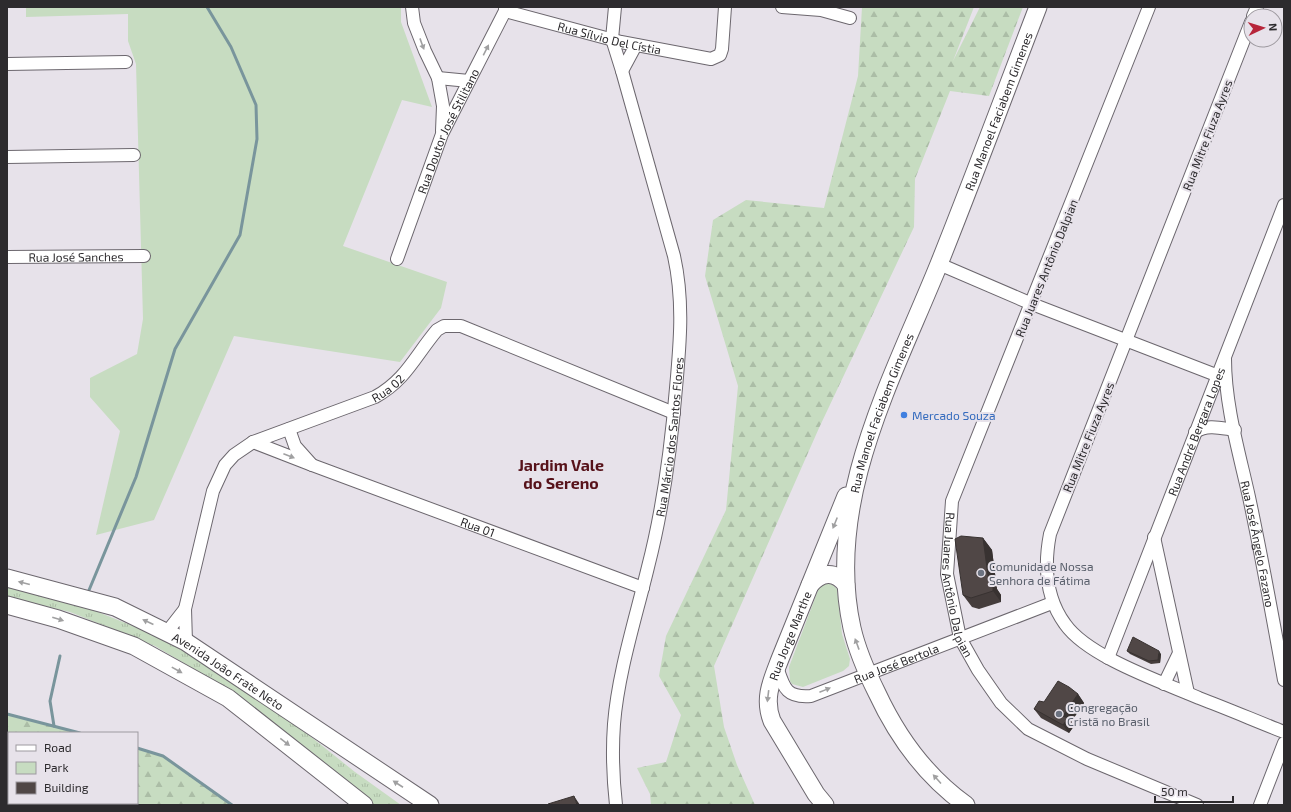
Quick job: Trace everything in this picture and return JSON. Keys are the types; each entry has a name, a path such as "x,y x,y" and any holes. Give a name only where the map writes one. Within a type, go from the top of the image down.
{"street":[{"path":"412,7 414,23 438,78 443,106 442,134"},
{"name":"Rua Márcio dos Santos Flores","path":"614,7 612,39 668,232 679,278 681,330 674,413 664,491 619,688 614,723 614,785 616,805"},
{"name":"Rua Sílvio Del Cístia","path":"505,9 636,45 711,60 716,59 720,55 722,49 725,7"},
{"path":"782,7 821,10 850,18"},
{"name":"Rua Manoel Faciabem Gimenes","path":"966,805 949,793 914,753 890,720 868,673 852,629 846,585 847,531 860,460 884,396 939,264 1038,7"},
{"name":"Rua Juares Antônio Dalpian","path":"1150,7 952,501 947,574 960,638 978,670 1001,703 1028,729 1087,760 1197,805"},
{"name":"Rua Doutor José Stilitano","path":"397,259 442,134 505,9"},
{"name":"Rua Mitre Fiuza Ayres","path":"1243,42 1050,534 1046,554 1052,603 1065,625 1078,639 1108,658 1164,684 1284,732"},
{"path":"622,71 636,45"},
{"path":"7,64 126,62"},
{"path":"438,78 470,81"},
{"path":"7,157 134,155"},
{"name":"Rua André Bergara Lopes","path":"1108,658 1216,376 1284,205"},
{"name":"Rua José Sanches","path":"7,257 144,256"},
{"path":"939,264 1032,304 1216,376"},
{"name":"Rua 02","path":"186,642 184,609 217,478 230,460 253,442 375,397 389,389 401,378 437,330 444,326 452,325 472,330 674,413"},
{"name":"Rua José Ângelo Fazano","path":"1225,354 1228,394 1252,510 1284,680"},
{"name":"Rua José Ângelo Fazano","path":"1216,376 1224,382 1228,394"},
{"path":"1195,432 1202,428 1210,427 1235,430"},
{"name":"Rua 01","path":"289,428 296,446 312,465"},
{"name":"Rua 01","path":"253,442 643,588"},
{"name":"Rua Jorge Marthe","path":"825,805 816,794 768,710 768,698 770,683 860,460"},
{"path":"1154,537 1188,693"},
{"path":"810,585 819,576 828,574 839,576 846,585"},
{"name":"Avenida João Frate Neto","path":"7,578 115,607 186,642 430,805"},
{"name":"Rua José Bertola","path":"777,667 785,689 789,692 802,696 811,696 1052,603"},
{"name":"Avenida João Frate Neto","path":"7,605 58,619 134,646 228,698 364,805"},
{"name":"Rua 02","path":"167,632 184,609"},
{"path":"1164,684 1179,653"},
{"path":"1260,805 1284,743"}],"green space":[{"path":"26,7 401,7 401,22 432,107 402,100 343,246 447,282 441,308 400,362 234,336 154,520 96,535 120,431 90,397 90,378 137,354 143,319 136,64 128,41 128,14 26,17"},
{"path":"862,7 974,7 953,61 980,7 1023,7 989,96 950,91 915,179 914,227 819,428 714,666 724,727 737,765 755,805 651,805 650,794 637,768 666,762 681,715 659,676 666,636 726,510 738,386 705,276 713,220 746,200 824,208 858,76"},
{"path":"826,583 833,585 837,589 842,634 850,659 849,666 843,671 803,687 792,684 790,681 789,667 820,585"},
{"path":"7,586 78,604 158,636 216,670 300,728 355,772 401,805 372,805 212,680 155,646 70,612 7,597"},
{"path":"7,714 76,732 8,732 8,783"},
{"path":"138,748 163,756 232,805 116,804 138,804"}],"building":[{"path":"961,536 983,538 989,583 993,583 993,591 971,598 963,595 955,539"},
{"path":"1133,637 1159,651 1158,660 1149,661 1127,651"},
{"path":"1058,681 1078,694 1063,716 1068,718 1063,725 1034,709 1039,701 1044,702"},
{"path":"574,796 577,805 548,805 548,804"}],"waterway":[{"path":"87,595 136,477 175,349 240,235 257,139 256,105 231,47 207,7"},
{"path":"54,726 50,701 60,656"},
{"path":"7,714 76,732"},
{"path":"138,748 163,756 232,805"}],"place":[{"name":"Mercado Souza","path":"904,415"},
{"name":"Comunidade Nossa Senhora de Fátima","path":"981,573"},
{"name":"Congregação Cristã no Brasil","path":"1059,714"}],"district":[{"name":"Jardim Vale do Sereno","path":"561,473"}]}
